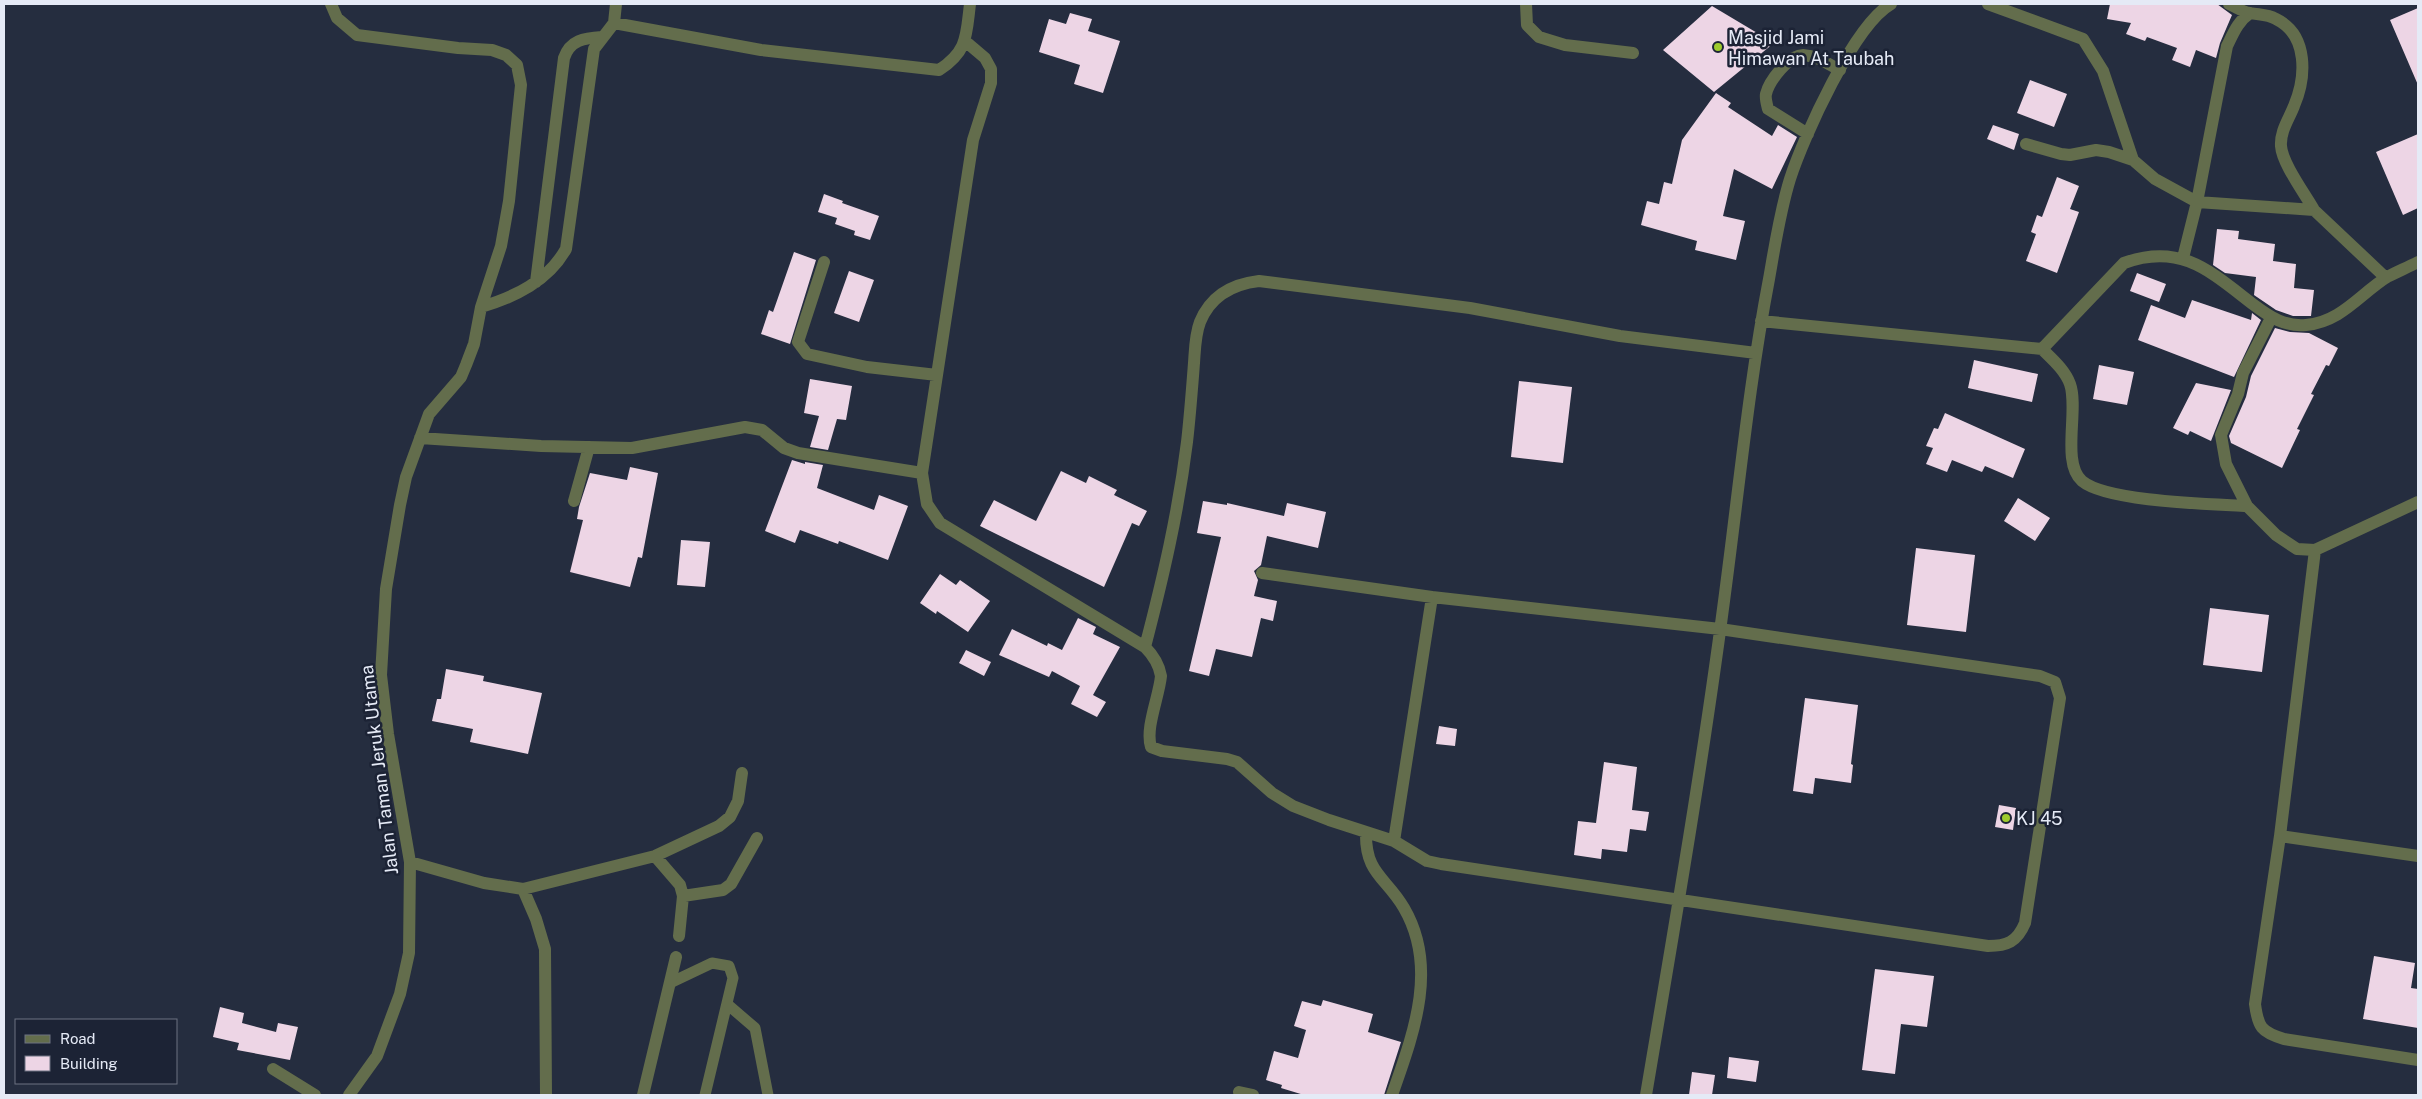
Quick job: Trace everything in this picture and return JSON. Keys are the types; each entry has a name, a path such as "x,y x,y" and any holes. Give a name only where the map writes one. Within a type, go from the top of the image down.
{"street":[{"name":"Jalan Taman Jeruk Utama","path":"331,4 336,18 357,35 458,48 492,50 506,55 517,65 521,85 509,201 501,246 481,307 474,344 466,365 460,377 429,414 406,478 388,580 381,675 388,734 410,862 409,953 400,994 377,1056 349,1095"},
{"path":"481,307 508,300 536,282 550,272 566,249 594,49 614,23 616,4"},
{"path":"614,23 761,50 939,70 955,59 965,41 970,4"},
{"path":"1526,4 1527,25 1539,37 1565,45 1633,53"},
{"path":"1646,1095 1679,899 1720,629 1756,353 1781,212 1791,177 1808,134 1840,70 1875,7 1891,4"},
{"path":"1988,4 2083,39 2103,71 2133,160"},
{"path":"2229,4 2250,13 2262,14 2288,26 2301,55 2304,76 2282,135 2281,147 2314,210 2386,278"},
{"path":"2183,258 2197,202 2227,46 2243,18 2250,13"},
{"path":"536,282 564,58 568,47 582,38 602,37"},
{"path":"965,41 985,58 991,69 991,83 973,140 922,473 927,504 940,524 1145,647 1160,667 1161,676 1150,729 1149,740 1152,747 1162,751 1227,758 1237,762 1282,800 1329,820 1394,841 1427,861 1988,946 2004,946 2014,941 2020,934 2025,923 2060,698 2055,682 2040,676 1720,629 1432,598 1262,573"},
{"path":"1808,134 1768,109 1766,94 1778,73 1792,58 1801,55 1817,58 1840,70"},
{"path":"2026,144 2062,154 2070,155 2096,150 2133,160 2154,179 2197,202 2314,210"},
{"path":"2042,349 2124,263 2140,257 2159,254 2183,258 2222,280 2271,318 2288,324 2307,325 2326,320 2350,307 2386,278 2418,262"},
{"path":"824,262 798,342 803,351 807,354 867,367 937,375"},
{"path":"1145,647 1161,589 1177,512 1187,442 1197,337 1206,311 1224,290 1241,283 1259,281 1470,308 1620,336 1756,353"},
{"path":"2271,318 2243,373 2238,394 2221,435 2226,464 2247,506 2276,535 2297,549 2315,550 2418,502"},
{"path":"1761,321 2042,349 2061,368 2070,384 2072,396 2072,454 2075,468 2081,481 2095,488 2133,498 2247,506"},
{"path":"420,438 632,448 745,427 762,430 784,448 798,453 922,473"},
{"path":"574,501 589,447"},
{"path":"2315,550 2280,836 2257,986 2255,1004 2257,1022 2268,1034 2284,1039 2418,1060"},
{"path":"1394,841 1432,598"},
{"path":"410,862 484,883 523,889 655,856 719,826 730,817 738,801 742,773"},
{"path":"1366,832 1366,849 1370,864 1403,906 1415,928 1420,948 1421,982 1416,1022 1392,1095"},
{"path":"2280,836 2418,856"},
{"path":"683,896 723,890 731,884 757,838"},
{"path":"655,856 680,885 683,896 678,936"},
{"path":"523,889 536,919 545,949 546,1095"},
{"path":"643,1095 672,982 676,957"},
{"path":"273,1069 315,1095"},
{"path":"1239,1092 1253,1095"}],"lane":[{"path":"672,982 712,963 728,966 733,978 706,1095"},
{"path":"727,1004 755,1028 768,1095"}],"building":[{"path":"2110,4 2217,4 2232,15 2216,58 2196,50 2190,67 2172,60 2177,48 2147,37 2145,41 2126,34 2131,23 2107,19"},
{"name":"Masjid Jami Himawan At Taubah","path":"1712,6 1774,43 1714,92 1663,50"},
{"path":"2418,8 2418,85 2390,20"},
{"path":"1070,13 1092,19 1088,31 1120,41 1103,93 1074,84 1080,65 1039,52 1049,19 1066,24"},
{"path":"2030,80 2067,94 2054,127 2017,113"},
{"path":"1716,93 1731,103 1728,107 1772,136 1778,125 1797,137 1772,189 1734,169 1723,216 1745,221 1736,260 1695,250 1697,241 1641,225 1647,201 1659,204 1664,182 1672,184 1682,140"},
{"path":"1993,125 2019,134 2014,150 1987,139"},
{"path":"2418,134 2418,208 2403,215 2376,152"},
{"path":"2057,177 2079,186 2070,209 2079,212 2057,273 2026,261 2036,234 2031,232 2037,215 2042,217"},
{"path":"824,194 843,201 842,203 879,216 870,240 854,235 855,231 835,224 837,218 818,212"},
{"path":"2217,229 2239,231 2238,239 2275,244 2273,261 2296,264 2294,288 2314,290 2311,316 2293,316 2276,310 2254,295 2256,277 2225,273 2213,265"},
{"path":"794,252 816,260 790,344 761,334 769,310 773,312"},
{"path":"849,271 874,280 859,322 834,313"},
{"path":"2137,273 2166,284 2159,302 2130,291"},
{"path":"2192,300 2251,320 2252,313 2261,320 2234,377 2138,340 2151,305 2185,318"},
{"path":"2275,328 2290,332 2309,333 2338,348 2329,366 2326,365 2311,394 2314,395 2297,429 2300,430 2282,468 2231,443 2229,436 2246,397 2251,376"},
{"path":"1974,360 2038,374 2032,402 1968,388"},
{"path":"2099,365 2134,372 2127,405 2093,399"},
{"path":"810,379 852,386 846,420 837,419 828,450 810,447 819,416 804,413"},
{"path":"1519,381 1572,387 1563,463 1511,457"},
{"path":"2196,383 2231,390 2211,441 2190,431 2188,435 2173,428"},
{"path":"1945,413 2025,449 2013,478 1985,466 1982,472 1952,460 1947,472 1926,464 1933,448 1926,446 1934,428 1938,429"},
{"path":"792,460 805,464 805,462 823,465 817,488 874,510 879,495 908,506 888,560 839,541 838,544 800,530 795,543 765,531"},
{"path":"630,467 658,473 642,558 638,557 630,587 570,572 583,520 577,519 579,507 590,473 627,480"},
{"path":"1061,471 1086,483 1089,476 1117,490 1114,495 1147,511 1139,526 1132,523 1104,587 980,526 994,500 1036,521"},
{"path":"2018,498 2050,518 2035,541 2004,521"},
{"path":"1203,501 1227,505 1227,503 1284,516 1287,503 1326,512 1318,548 1267,536 1261,565 1254,571 1258,580 1254,596 1277,601 1273,621 1261,618 1252,657 1216,649 1209,676 1189,671 1221,537 1197,533"},
{"path":"681,540 710,542 705,587 677,585"},
{"path":"1916,548 1975,555 1966,632 1907,625"},
{"path":"940,574 956,585 960,580 990,601 968,632 937,611 936,614 920,603"},
{"path":"2210,608 2269,615 2262,672 2203,665"},
{"path":"1078,618 1096,627 1093,634 1120,647 1093,695 1106,702 1097,717 1071,704 1080,686 1052,671 1049,677 999,655 1012,629 1047,646 1048,643 1062,650"},
{"path":"966,650 991,662 984,676 959,663"},
{"path":"446,669 484,676 483,681 542,693 528,754 470,742 473,729 432,721 437,699 441,699"},
{"path":"1805,698 1858,705 1851,764 1853,765 1851,783 1815,778 1813,794 1793,791"},
{"path":"1439,726 1457,729 1455,746 1436,744"},
{"path":"1604,762 1637,767 1632,810 1649,812 1646,831 1630,829 1627,852 1602,849 1601,859 1574,855 1578,821 1596,823"},
{"name":"KJ 45","path":"1999,805 2016,808 2013,830 1995,827"},
{"path":"2374,956 2415,963 2411,988 2418,989 2418,1028 2363,1019"},
{"path":"1875,969 1934,976 1927,1027 1901,1024 1895,1074 1862,1070"},
{"path":"1323,1000 1373,1014 1368,1032 1401,1042 1384,1095 1304,1095 1281,1088 1282,1085 1266,1080 1274,1051 1298,1058 1306,1030 1294,1026 1302,1001 1321,1006"},
{"path":"220,1007 244,1013 242,1023 276,1032 278,1023 298,1027 290,1060 237,1050 239,1043 213,1037"},
{"path":"1729,1057 1759,1061 1756,1082 1727,1078"},
{"path":"1692,1072 1715,1075 1712,1095 1689,1095"}],"place":[{"name":"Masjid Jami Himawan At Taubah","path":"1718,47"},
{"name":"KJ 45","path":"2006,818"}]}
